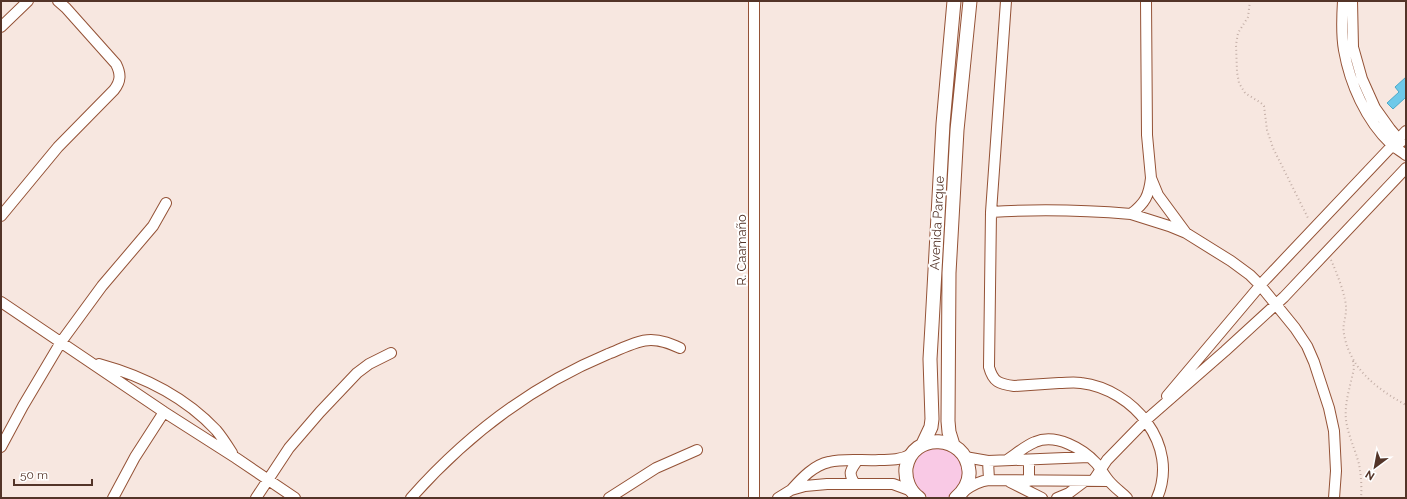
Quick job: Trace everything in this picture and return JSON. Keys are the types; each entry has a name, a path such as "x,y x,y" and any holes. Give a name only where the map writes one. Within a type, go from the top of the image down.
{"street":[{"path":"1,27 28,1"},
{"path":"1,216 58,147 114,90 120,80 119,71 116,64 58,1"},
{"name":"R. Caamaño","path":"754,1 754,498"},
{"name":"Avenida Parque","path":"923,444 931,427 932,419 930,359 943,124 954,1"},
{"name":"Avenida Parque","path":"953,445 949,432 948,421 949,273 957,130 970,1"},
{"path":"1006,1 991,212 989,367 993,378 1004,385 1014,386 1080,382 1095,385 1116,394 1129,402 1146,420 1153,431 1159,447 1162,460 1162,472 1157,498"},
{"path":"1131,214 1140,208 1146,199 1151,178 1147,135 1146,1"},
{"path":"1343,1 1344,49 1353,82 1367,113 1383,135 1399,138"},
{"path":"1352,1 1353,47 1362,79 1375,108 1406,149"},
{"path":"1057,498 1069,493 1089,481 1146,420 1260,285 1399,138"},
{"path":"1399,138 1406,154"},
{"path":"1146,420 1276,304 1406,168"},
{"path":"1151,178 1158,194 1186,234"},
{"path":"1,447 23,406 61,342 107,280 153,226 166,203"},
{"path":"991,212 1024,210 1131,214 1169,226 1186,234 1231,261 1250,275 1295,328 1307,346 1314,362 1329,408 1334,431 1336,451 1334,498"},
{"path":"1,302 295,498"},
{"path":"411,498 442,464 478,432 524,399 563,375 586,363 640,342 652,340 664,341 680,348"},
{"path":"256,498 289,448 357,373 369,364 391,354"},
{"path":"92,362 120,369 148,381 172,394 198,414 217,432 236,458"},
{"path":"140,395 148,381"},
{"path":"113,498 132,462 164,412"},
{"path":"189,428 198,414"},
{"path":"1007,460 1036,442 1044,440 1071,445 1089,456 1101,468 1109,481 1127,498"},
{"path":"778,498 791,490 808,473 823,464 835,461 892,460 904,458 912,454 923,444 933,441 953,445 960,450 965,457 969,475 967,483 958,496"},
{"path":"609,498 656,468 697,450"},
{"path":"912,454 907,463 906,473 907,483 915,495"},
{"path":"965,457 988,461 1089,456"},
{"path":"1029,460 1030,481"},
{"path":"855,484 850,476 851,470 858,461"},
{"path":"988,461 989,480"},
{"path":"958,496 972,485 981,481 989,480 1109,481"},
{"path":"1006,481 1042,498"},
{"path":"791,490 805,486 893,484 915,495"}],"path":[{"path":"1250,1 1246,20 1238,33 1237,38 1236,54 1239,83 1245,93 1264,106 1267,130 1273,148 1313,228"},
{"path":"1326,252 1338,278 1345,302 1346,308 1343,333 1347,348 1353,360 1371,381 1406,405"},
{"path":"1353,360 1354,368 1346,410 1346,419 1351,443 1359,465 1361,498"}],"shaded area":[{"path":"939,447 947,448 961,459 965,475 956,492 948,498 931,498 922,494 913,477 915,464 922,453"}],"building":[{"path":"1406,77 1406,99 1405,98 1393,109 1387,103 1399,92 1395,87"}]}
